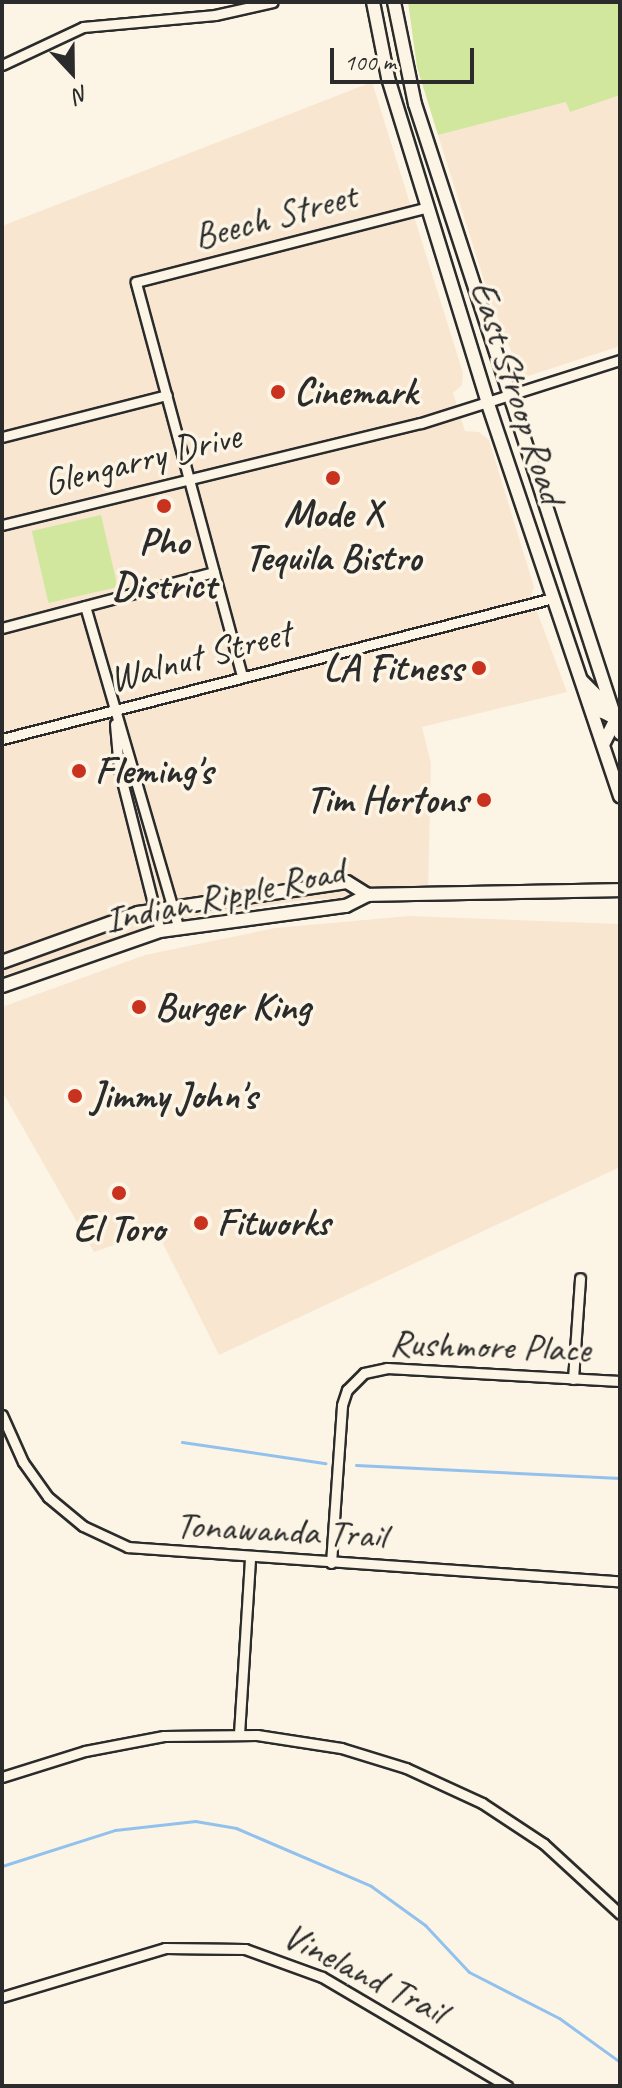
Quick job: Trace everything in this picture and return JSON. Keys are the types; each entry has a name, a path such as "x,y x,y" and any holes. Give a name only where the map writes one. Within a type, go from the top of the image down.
{"main road":[{"name":"East Stroop Road","path":"373,2 388,78 488,404 620,796"},
{"name":"East Stroop Road","path":"394,2 415,104 620,733"},
{"path":"580,678 598,697 603,712 616,719 603,745"},
{"name":"Indian Ripple Road","path":"2,962 172,907 347,882 368,895"},
{"name":"Indian Ripple Road","path":"2,986 160,931 346,906 368,895 620,890"}],"street":[{"path":"2,65 83,27 215,15 273,2"},
{"name":"Beech Street","path":"167,395 136,282 428,207"},
{"name":"Glengarry Drive","path":"2,525 188,476 488,404 620,360"},
{"path":"2,437 167,395 242,676"},
{"path":"2,628 214,572"},
{"name":"Walnut Street","path":"2,739 553,598"},
{"path":"85,606 115,724 178,927"},
{"path":"115,724 119,769 160,931"},
{"path":"573,1379 580,1278"},
{"name":"Rushmore Place","path":"331,1563 342,1405 358,1377 387,1368 620,1381"},
{"name":"Tonawanda Trail","path":"2,1415 35,1481 83,1526 143,1551 620,1581"},
{"path":"239,1734 250,1559"},
{"path":"2,1777 134,1741 239,1734 356,1751 463,1793 544,1844 620,1914"},
{"name":"Vineland Trail","path":"2,1997 165,1948 245,1949 322,1977 507,2086"}],"shaded area":[{"path":"372,82 463,373 462,385 453,393 465,431 479,432 489,440 534,587 531,595 567,692 422,727 431,763 428,894 305,900 200,915 2,976 2,226"},
{"path":"620,88 620,346 522,378 490,299 438,135"},
{"path":"409,916 620,924 620,1167 219,1355 156,1230 94,1252 2,1091 2,1007 145,955 275,928"}],"green space":[{"path":"408,2 620,2 620,95 570,112 566,102 438,135 417,67"},
{"path":"101,515 118,587 48,603 32,531"}],"waterway":[{"path":"182,1442 325,1463"},
{"path":"356,1465 620,1478"},
{"path":"2,1866 115,1830 195,1821 236,1828 371,1886 425,1925 469,1972 559,2018 620,2062"}],"place":[{"name":"Cinemark","path":"278,392"},
{"name":"Mode X Tequila Bistro","path":"333,478"},
{"name":"Pho District","path":"164,506"},
{"name":"LA Fitness","path":"479,668"},
{"name":"Fleming's","path":"79,771"},
{"name":"Tim Hortons","path":"484,800"},
{"name":"Burger King","path":"139,1007"},
{"name":"Jimmy John's","path":"75,1096"},
{"name":"El Toro","path":"119,1193"},
{"name":"Fitworks","path":"201,1223"}]}
